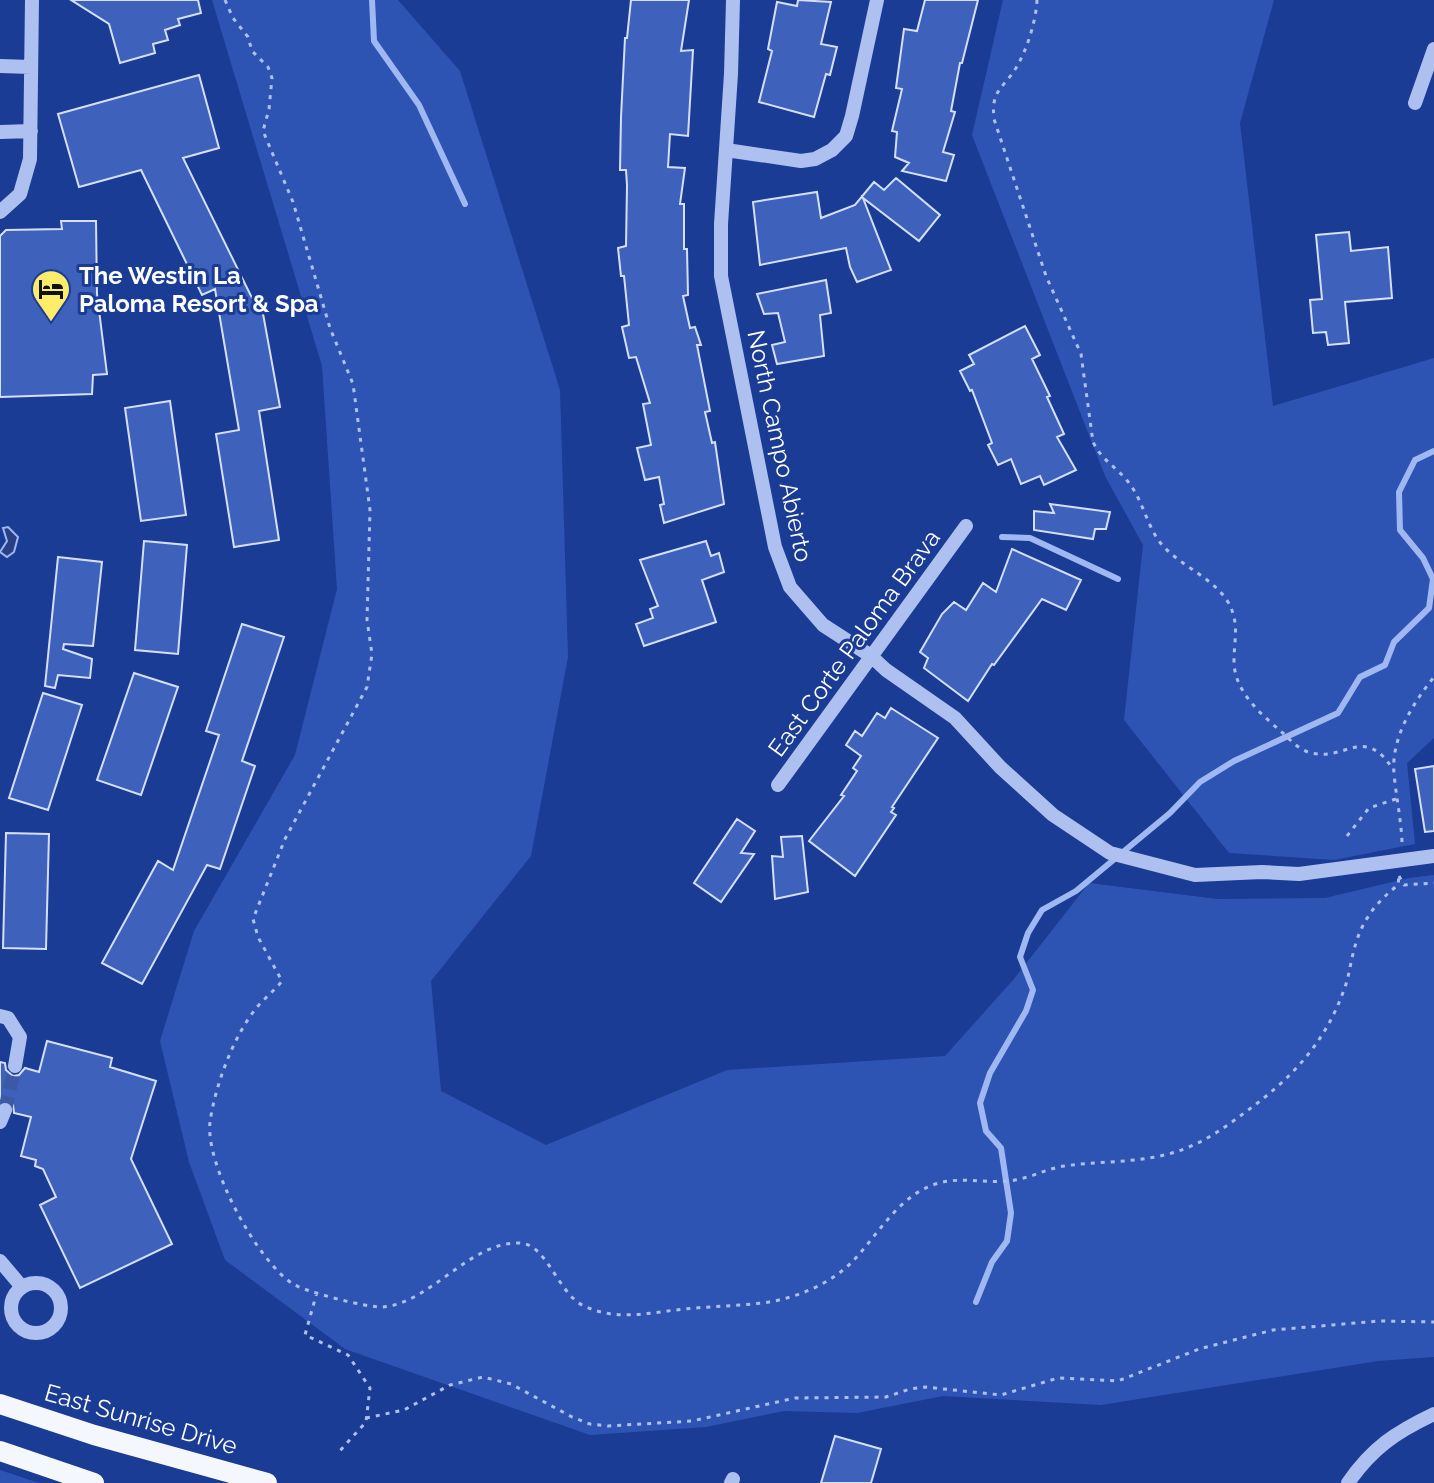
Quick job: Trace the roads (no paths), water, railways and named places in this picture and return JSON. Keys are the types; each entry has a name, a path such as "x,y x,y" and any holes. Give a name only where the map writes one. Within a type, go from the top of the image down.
{"main road":[{"name":"East Sunrise Drive","path":"0,1404 94,1435 267,1483"},
{"path":"0,1451 94,1483"}],"street":[{"path":"0,212 20,194 30,159 32,0"},
{"name":"North Campo Abierto","path":"733,0 721,276 775,547 790,587 823,625 955,718 1000,767 1053,815 1110,853 1195,875 1299,874 1434,856"},
{"path":"726,150 801,161 836,156 852,116 877,0"},
{"path":"1415,103 1434,49"},
{"path":"0,66 31,67"},
{"path":"0,132 31,131"},
{"name":"East Corte Paloma Brava","path":"778,785 966,526"},
{"path":"0,1016 8,1018 20,1037 15,1066"},
{"path":"0,1261 22,1287"},
{"path":"43,1284 51,1288 61,1304 59,1317 50,1328 34,1333 6,1320 13,1298 22,1287 43,1284"},
{"path":"1348,1483 1362,1462 1395,1433 1434,1414"}],"waterway":[{"path":"372,0 374,41 419,105 465,204"},
{"path":"976,1302 992,1262 1007,1241 1011,1213 1001,1148 986,1131 980,1103 990,1073 1026,1011 1033,990 1020,957 1028,933 1042,910 1076,891 1170,813 1200,782 1234,761 1338,713 1360,677 1385,665 1394,642 1429,608 1433,579 1423,558 1400,530 1399,492 1415,460 1434,451"},
{"path":"1002,537 1030,538 1118,579"}],"tunnel":[{"path":"5,1110 15,1066"}],"place":[{"name":"The Westin La Paloma Resort & Spa","path":"51,323"}]}
